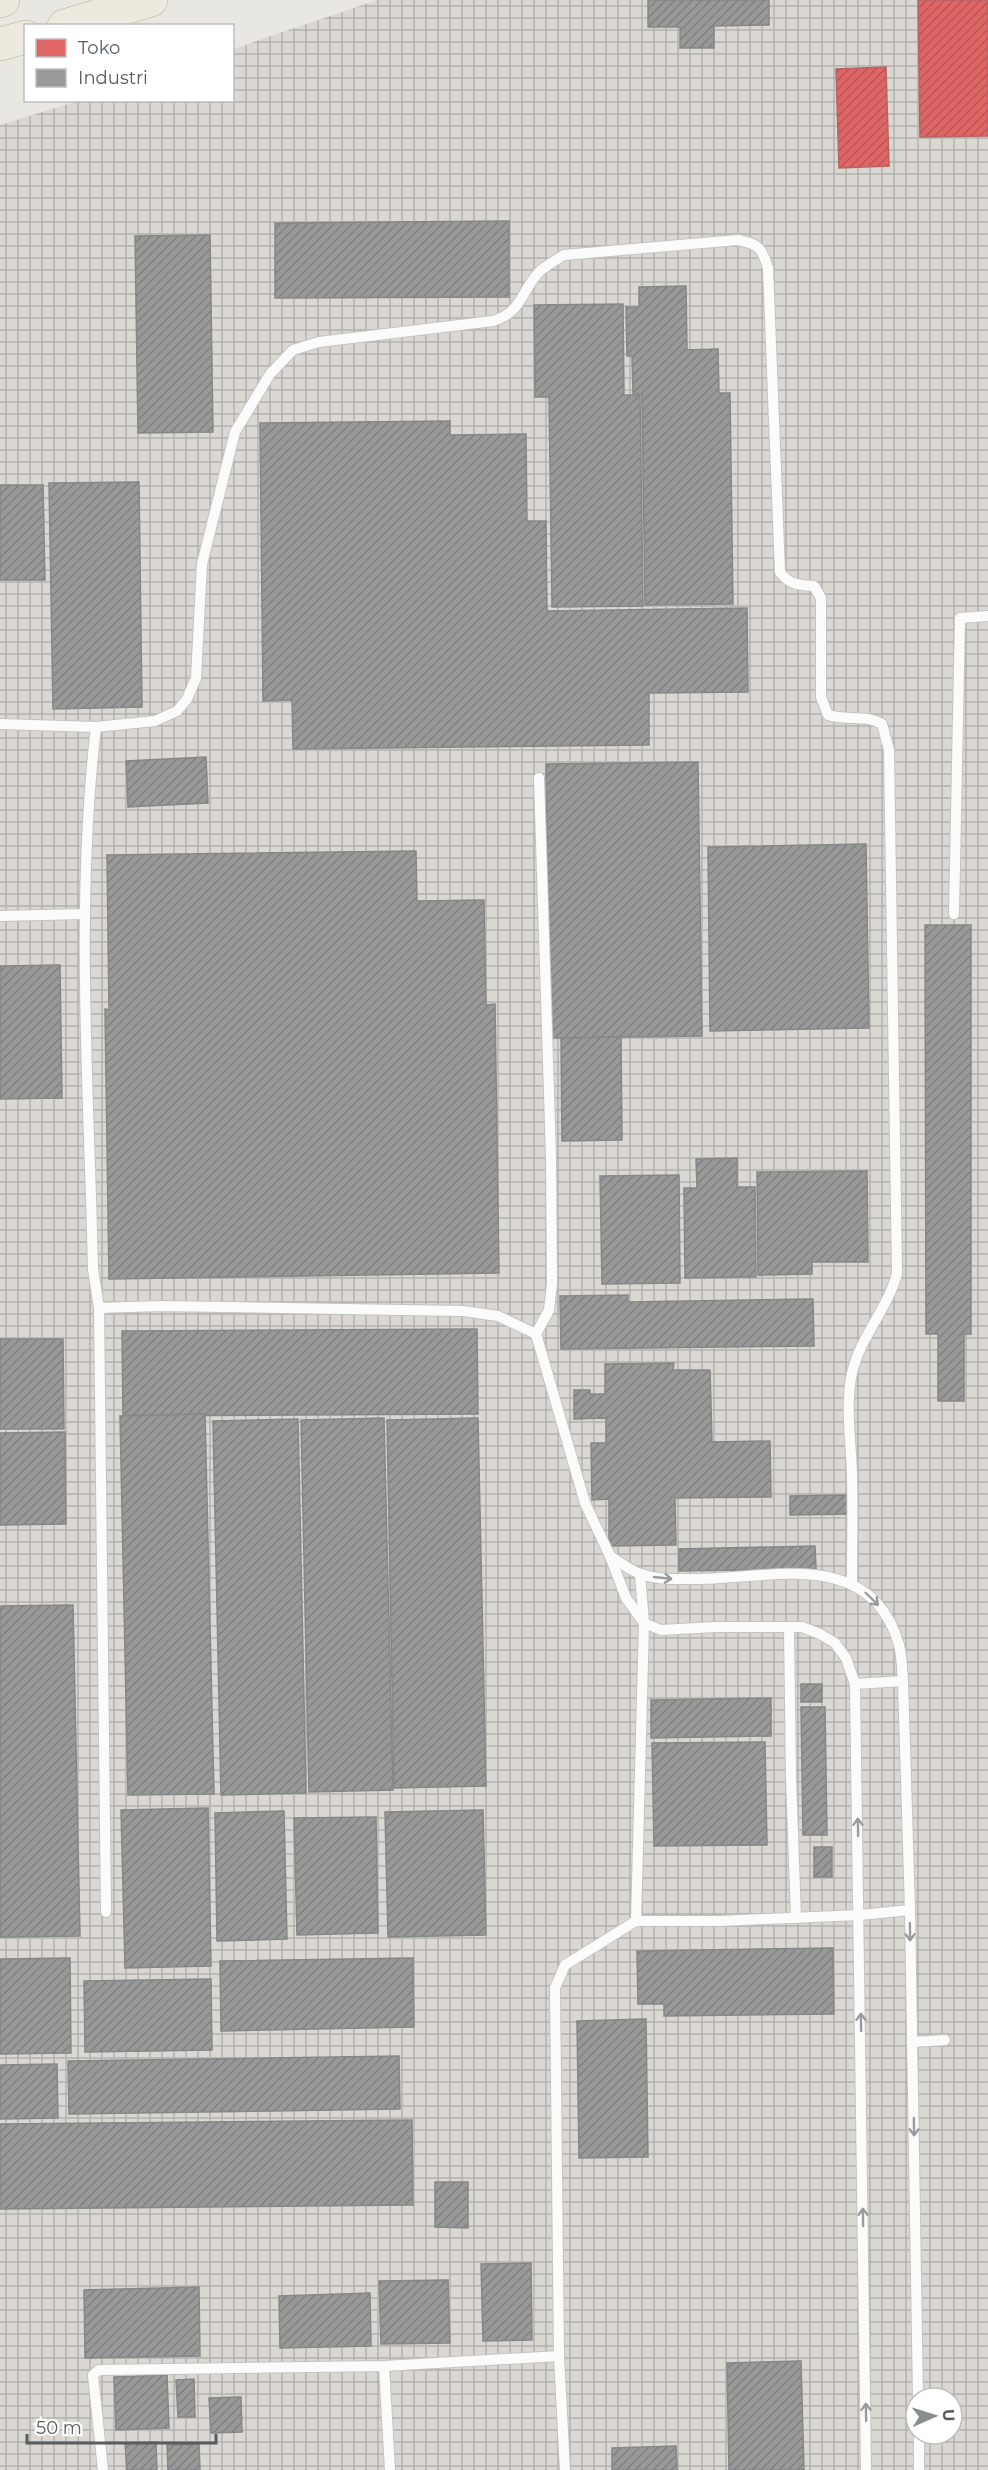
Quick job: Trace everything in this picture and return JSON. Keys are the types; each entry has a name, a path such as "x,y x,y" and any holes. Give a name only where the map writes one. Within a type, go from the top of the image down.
{"highway":[{"path":"71,24 151,0"},
{"path":"0,44 24,38"}],"lane":[{"path":"0,724 96,727 155,721 177,711 187,699 196,678 202,564 235,432 270,374 293,350 319,342 493,321 505,317 514,310 540,271 564,255 738,240 754,243 763,253 768,268 780,572 793,584 814,586 821,598 821,697 828,715 836,718 874,719 882,724 889,750 897,1274 891,1294 857,1354 852,1376 849,1406 852,1473 852,1583"},
{"path":"954,915 960,618 988,616"},
{"path":"96,727 91,772 85,914 93,1269 99,1308 106,1912"},
{"path":"539,778 551,1157 552,1284 549,1310 536,1334 585,1503 610,1556 626,1598 644,1623 661,1630 715,1627 802,1628 820,1634 835,1643 846,1658 855,1684 866,2470"},
{"path":"0,916 85,914"},
{"path":"99,1308 161,1306 463,1311 498,1316 536,1334"},
{"path":"610,1556 640,1574 662,1579 705,1579 790,1573 823,1574 852,1583 874,1599 890,1621 899,1646 903,1681 910,1910 918,2386"},
{"path":"636,1921 644,1623 640,1574"},
{"path":"789,1627 796,1918"},
{"path":"855,1684 903,1681"},
{"path":"565,2470 560,2356 555,1988 565,1965 636,1921 796,1918 910,1910"},
{"path":"912,2043 945,2040"},
{"path":"103,2470 93,2375 99,2370 384,2366 560,2356"},
{"path":"384,2366 390,2470"},
{"path":"919,2446 919,2470"}],"shaded area":[{"path":"377,0 988,0 988,2470 0,2470 0,125 75,102 234,102 234,49"}],"building: Toko":[{"path":"918,0 988,0 988,136 920,137"},
{"path":"886,67 889,166 839,168 836,69"}],"building: Industri":[{"path":"648,0 769,0 769,25 714,26 714,48 680,48 680,27 648,27"},
{"path":"509,221 509,297 275,298 275,223"},
{"path":"210,235 213,432 138,433 135,236"},
{"path":"686,286 687,350 718,349 719,393 730,393 733,604 645,605 642,394 633,394 632,356 627,356 626,307 639,307 639,287"},
{"path":"623,304 624,395 640,395 643,606 552,607 549,397 535,397 534,305"},
{"path":"450,421 450,435 526,434 527,521 546,521 547,611 747,608 748,692 649,693 649,745 293,749 292,700 263,701 260,423"},
{"path":"139,482 142,707 53,709 49,483"},
{"path":"0,485 43,485 45,580 0,580"},
{"path":"206,757 208,803 128,807 126,761"},
{"path":"698,762 702,1036 550,1038 546,764"},
{"path":"866,844 869,1028 710,1031 708,847"},
{"path":"416,851 417,901 484,900 486,1005 495,1004 499,1273 109,1279 105,1009 109,1010 107,855"},
{"path":"925,925 971,925 971,1334 964,1334 964,1401 938,1401 938,1334 926,1334"},
{"path":"60,965 62,1098 0,1099 0,966"},
{"path":"621,1037 622,1140 562,1141 561,1038"},
{"path":"737,1158 737,1187 755,1187 756,1277 685,1278 684,1188 697,1188 696,1159"},
{"path":"867,1171 868,1262 812,1262 812,1274 758,1275 757,1172"},
{"path":"679,1175 680,1283 602,1284 600,1176"},
{"path":"628,1295 628,1302 813,1299 814,1346 561,1349 560,1296"},
{"path":"477,1329 478,1414 123,1416 122,1331"},
{"path":"0,1339 63,1339 64,1429 0,1429"},
{"path":"674,1363 673,1370 710,1370 712,1442 770,1441 771,1497 675,1498 676,1545 609,1546 609,1499 592,1500 591,1443 606,1443 606,1418 574,1419 574,1390 590,1390 590,1394 605,1394 605,1364"},
{"path":"205,1414 214,1794 128,1795 120,1416"},
{"path":"384,1418 393,1790 309,1792 301,1420"},
{"path":"478,1418 486,1786 394,1788 387,1420"},
{"path":"298,1419 306,1793 221,1795 213,1421"},
{"path":"65,1432 66,1524 0,1525 0,1433"},
{"path":"847,1495 848,1514 790,1515 790,1496"},
{"path":"815,1546 816,1569 679,1571 679,1549"},
{"path":"73,1605 80,1936 0,1937 0,1606"},
{"path":"801,1684 822,1684 822,1702 801,1702"},
{"path":"771,1698 771,1736 651,1738 651,1700"},
{"path":"801,1707 825,1707 827,1835 803,1835"},
{"path":"765,1742 767,1845 654,1846 652,1743"},
{"path":"208,1808 211,1966 125,1968 121,1810"},
{"path":"483,1810 486,1935 388,1937 385,1812"},
{"path":"284,1811 287,1939 217,1941 215,1813"},
{"path":"376,1817 378,1933 297,1935 294,1818"},
{"path":"814,1847 832,1847 832,1877 814,1877"},
{"path":"833,1948 834,2014 664,2016 664,2004 638,2004 637,1951"},
{"path":"70,1958 71,2053 0,2054 0,1959"},
{"path":"413,1958 414,2027 221,2031 220,1961"},
{"path":"211,1979 212,2050 85,2052 84,1981"},
{"path":"646,2019 648,2157 579,2158 577,2021"},
{"path":"399,2056 400,2109 69,2114 68,2061"},
{"path":"57,2064 58,2118 0,2119 0,2065"},
{"path":"412,2120 413,2205 0,2209 0,2124"},
{"path":"435,2182 468,2182 468,2228 435,2227"},
{"path":"531,2263 532,2340 483,2341 481,2264"},
{"path":"448,2280 450,2343 381,2344 379,2281"},
{"path":"199,2287 200,2356 85,2358 84,2290"},
{"path":"370,2293 371,2346 280,2348 279,2296"},
{"path":"801,2361 804,2470 729,2470 727,2363"},
{"path":"167,2375 169,2428 116,2430 114,2377"},
{"path":"194,2379 195,2417 178,2417 176,2380"},
{"path":"241,2397 242,2432 211,2433 209,2398"},
{"path":"156,2442 157,2470 127,2470 125,2443"},
{"path":"199,2444 200,2470 168,2470 167,2445"},
{"path":"676,2446 677,2470 612,2470 612,2448"}]}
